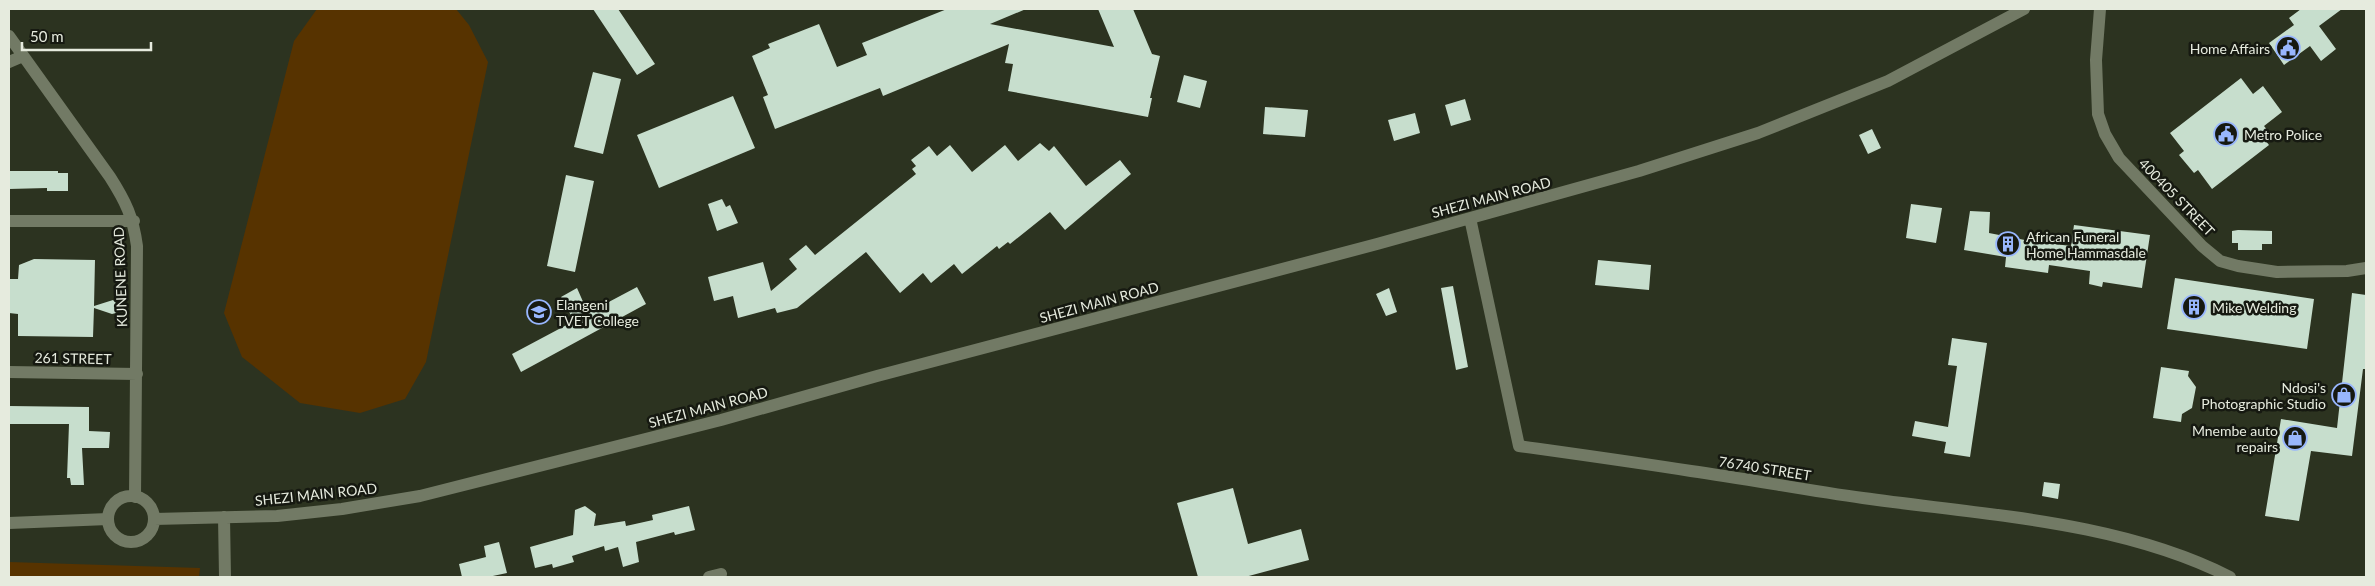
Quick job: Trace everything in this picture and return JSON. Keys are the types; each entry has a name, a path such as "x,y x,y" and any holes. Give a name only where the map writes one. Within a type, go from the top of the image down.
{"street":[{"name":"SHEZI MAIN ROAD","path":"154,519 277,516 342,509 420,496 721,420 876,376 1470,218 1639,171 1758,134 1888,81 2024,9"},
{"name":"400405 STREET","path":"2100,9 2096,40 2098,114 2105,134 2119,158 2202,246 2220,260 2238,266 2277,272 2347,271 2366,268"},
{"name":"KUNENE ROAD","path":"9,36 122,194 134,221 137,246 135,497"},
{"path":"9,62 23,56"},
{"name":"76740 STREET","path":"1470,218 1519,446 1844,496 2024,519 2112,535 2165,549 2206,565 2230,577"},
{"path":"9,221 134,221"},
{"name":"261 STREET","path":"9,372 137,374"},
{"path":"135,497 148,504 154,519 148,534 135,542 119,539 109,527 108,519 109,511 120,499 135,497"},
{"path":"224,517 225,577"},
{"path":"9,523 108,519"}],"shaded area":[{"path":"317,9 456,9 469,25 488,62 426,362 405,399 360,413 300,403 242,357 224,313 294,41"},
{"path":"9,562 200,568 199,577 9,577"}],"building":[{"path":"593,9 618,9 655,64 637,75"},
{"path":"947,9 1026,9 990,24 1114,47 1098,9 1133,9 1152,54 1160,56 1150,98 1152,98 1148,117 1008,91 1013,64 1005,63 1009,44 883,96 880,88 775,129 763,97 768,95 752,56 770,48 768,44 819,24 837,67 867,55 862,43"},
{"path":"2301,9 2342,9 2319,26 2336,49 2321,61 2310,46 2284,65 2269,43 2294,25 2289,18"},
{"path":"593,72 621,79 603,154 574,147"},
{"path":"1184,75 1207,81 1200,108 1177,102"},
{"path":"2241,78 2253,94 2263,86 2282,112 2264,126 2268,131 2262,136 2269,145 2212,189 2198,170 2194,173 2179,155 2184,151 2170,133"},
{"path":"733,96 755,148 659,188 637,135"},
{"path":"1465,99 1471,120 1451,126 1445,105"},
{"path":"1265,107 1308,110 1305,137 1263,134"},
{"path":"1415,113 1420,133 1394,141 1388,120"},
{"path":"1872,129 1881,148 1868,154 1859,135"},
{"path":"1040,143 1049,151 1054,146 1086,186 1120,160 1131,174 1065,230 1050,212 1010,244 1008,242 999,249 997,246 962,274 954,264 931,283 923,273 900,293 866,252 797,308 777,313 775,308 738,318 733,296 714,301 708,277 763,262 771,291 797,269 789,259 806,245 815,255 916,174 912,169 916,166 911,160 929,146 937,156 950,145 972,172 1005,145 1018,161"},
{"path":"9,171 58,171 58,173 68,173 68,191 47,191 47,188 9,189"},
{"path":"566,175 594,181 575,272 547,266"},
{"path":"722,199 726,207 730,205 738,223 717,231 708,204"},
{"path":"1911,204 1942,208 1936,243 1906,238"},
{"path":"1970,211 1990,212 1989,233 2030,241 2071,246 2074,225 2150,235 2142,288 2103,282 2102,287 2089,284 2090,271 2049,265 2048,273 2005,267 2006,257 1964,250"},
{"path":"2232,231 2272,231 2272,244 2262,244 2262,250 2238,250 2238,243 2232,243"},
{"path":"34,259 95,260 94,306 113,300 119,306 116,313 112,314 94,308 93,337 18,336 18,314 9,313 9,279 18,279 19,265"},
{"path":"1598,260 1651,265 1649,290 1595,285"},
{"path":"2175,278 2314,299 2307,349 2167,329"},
{"path":"1453,286 1468,367 1456,370 1441,288"},
{"path":"637,287 646,304 521,372 512,354 574,321 561,297 577,288 588,313"},
{"path":"1389,288 1397,312 1386,316 1376,294"},
{"path":"2352,293 2366,295 2366,369 2363,369 2352,456 2311,451 2299,521 2265,516 2281,419 2337,428"},
{"path":"1952,338 1987,343 1970,457 1944,453 1946,442 1912,436 1915,421 1948,427 1957,366 1948,365"},
{"path":"2161,367 2189,371 2188,376 2196,387 2192,408 2182,414 2181,422 2153,418"},
{"path":"9,406 89,407 89,431 110,432 109,448 82,448 84,485 71,485 70,478 67,478 69,424 9,424"},
{"path":"2044,482 2060,484 2058,499 2042,496"},
{"path":"1233,488 1248,544 1301,529 1309,560 1245,577 1198,577 1177,503"},
{"path":"585,506 596,514 594,526 625,521 626,526 653,520 652,515 689,506 695,530 675,535 674,532 636,542 639,562 623,567 618,547 605,551 604,546 572,556 574,562 553,568 552,564 535,568 530,547 573,535 575,510"},
{"path":"499,542 507,573 488,577 462,577 459,564 486,557 484,546"}],"place":[{"name":"Home Affairs","path":"2288,48"},
{"name":"Metro Police","path":"2226,134"},
{"name":"African Funeral Home Hammasdale","path":"2008,244"},
{"name":"Mike Welding","path":"2194,307"},
{"name":"Elangeni TVET College","path":"539,312"},
{"name":"Ndosi's Photographic Studio","path":"2344,395"},
{"name":"Mnembe auto repairs","path":"2295,438"}]}
